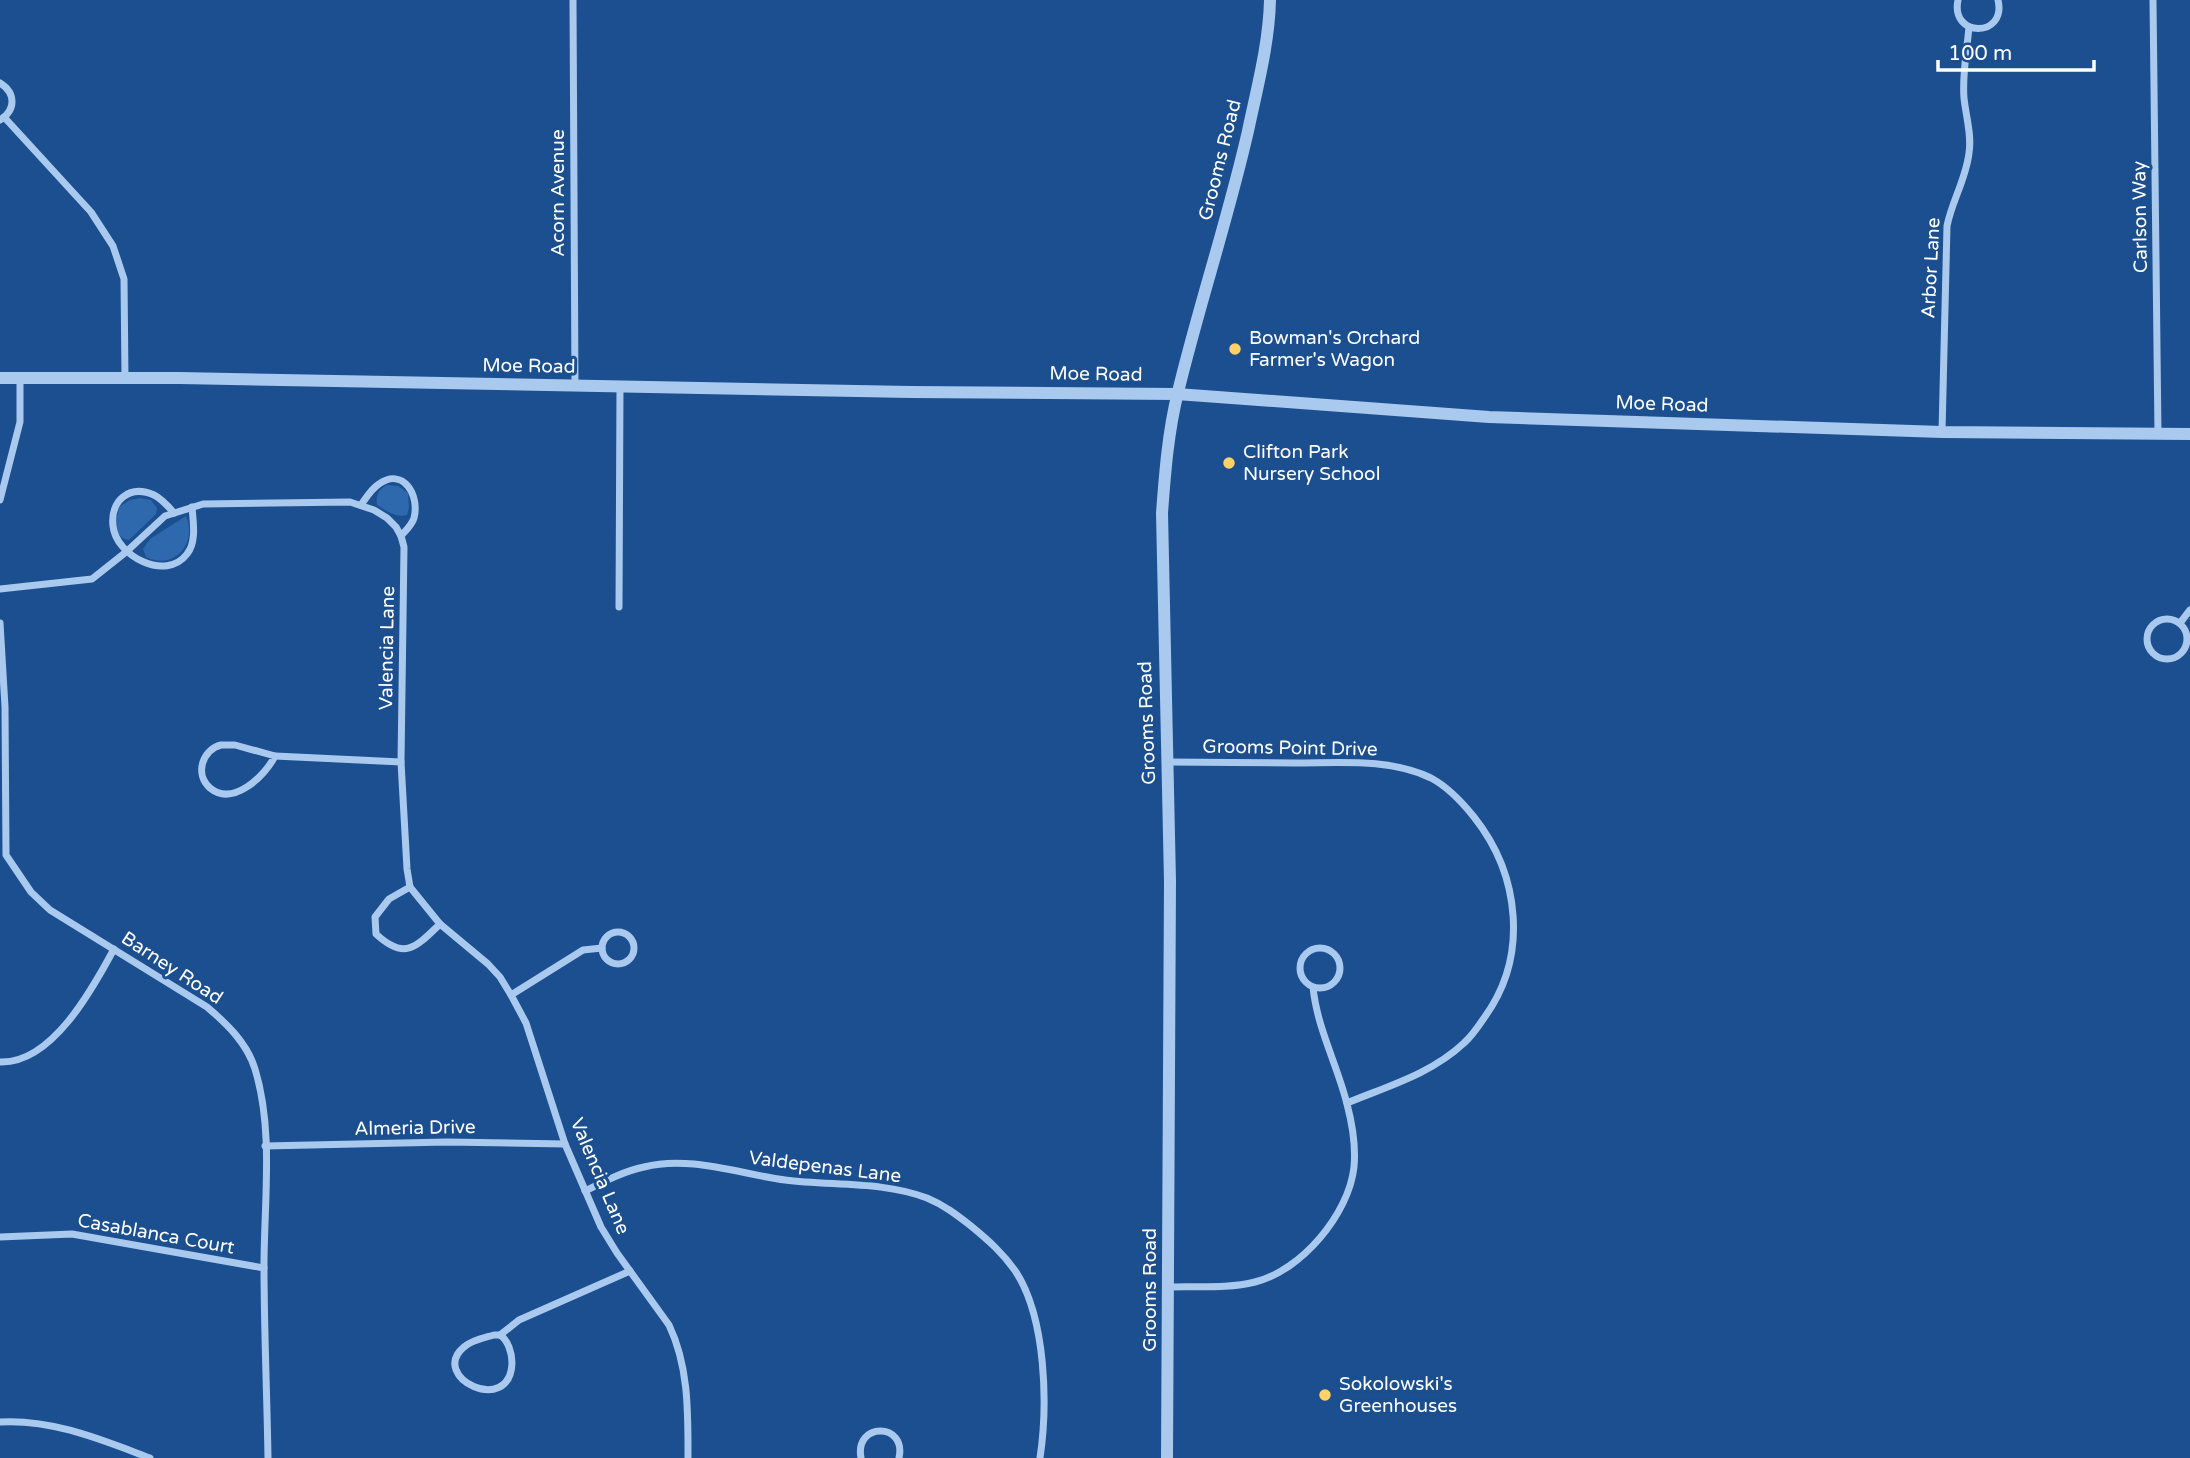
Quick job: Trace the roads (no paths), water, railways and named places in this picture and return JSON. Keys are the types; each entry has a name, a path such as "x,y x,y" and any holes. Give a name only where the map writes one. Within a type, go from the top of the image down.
{"street":[{"name":"Acorn Avenue","path":"573,0 575,386"},
{"name":"Grooms Road","path":"1167,1458 1170,1287 1170,881 1161,513 1165,467 1177,394 1238,172 1257,89 1270,0"},
{"name":"Arbor Lane","path":"1942,432 1947,226 1951,204 1964,179 1970,151 1969,123 1964,99 1969,27 1957,13 1958,0"},
{"path":"1969,27 1980,29 1995,22 2000,10 1998,0"},
{"name":"Carlson Way","path":"2153,0 2158,434"},
{"path":"0,83 8,89 12,101 9,113 2,118 91,212 113,246 124,279 125,378"},
{"name":"Moe Road","path":"0,378 1177,394 1489,418 1942,432 2190,434"},
{"path":"0,500 20,422 20,378"},
{"path":"619,607 620,387"},
{"name":"Valencia Lane","path":"361,505 371,491 388,479 398,479 406,483 412,488 416,502 414,518 401,536 404,547 401,762 410,887 440,924 500,977 526,1023 565,1144 601,1227 669,1325 683,1360 688,1458"},
{"path":"174,513 152,494 138,493 118,500 112,512 113,528 118,542 126,552 156,565 168,566 181,559 191,547 194,529 192,507"},
{"path":"0,589 92,579 165,516 202,504 361,505 387,518 401,536"},
{"path":"2180,623 2190,610"},
{"path":"2162,619 2180,623 2185,628 2188,640 2183,652 2172,659 2157,657 2147,643 2150,629 2162,619"},
{"name":"Barney Road","path":"0,623 5,707 3,854 30,891 50,910 207,1007 230,1026 255,1067 262,1099 265,1146 264,1268 268,1458"},
{"path":"275,756 263,774 244,789 218,792 209,787 203,778 204,757 214,747 235,746 275,756 401,762"},
{"name":"Grooms Point Drive","path":"1168,762 1364,763 1400,768 1431,778 1453,793 1482,827 1497,851 1513,903 1514,929 1512,957 1495,1003 1466,1042 1434,1068 1347,1103"},
{"path":"410,887 389,899 375,916 376,934 388,946 406,950 418,945 440,924"},
{"path":"617,931 628,935 635,946 631,958 620,964 607,960 602,948 606,937 617,931"},
{"path":"511,995 583,950 602,948"},
{"path":"1170,1287 1256,1282 1293,1263 1319,1239 1344,1202 1354,1167 1353,1137 1347,1103 1318,1018 1312,987 1301,972 1302,960 1306,954 1317,948 1329,950 1340,964 1339,976 1325,988 1312,987"},
{"path":"0,1062 19,1059 32,1053 57,1034 80,1008 114,949"},
{"name":"Almeria Drive","path":"265,1146 447,1142 565,1144"},
{"name":"Valdepenas Lane","path":"585,1191 642,1167 682,1163 800,1181 888,1188 926,1198 951,1210 997,1247 1017,1273 1032,1311 1042,1359 1044,1397 1040,1458"},
{"name":"Casablanca Court","path":"0,1237 72,1234 264,1268"},
{"path":"500,1335 506,1340 512,1359 508,1377 494,1389 470,1387 458,1372 456,1360 461,1350 472,1342 500,1335 519,1320 629,1271"},
{"path":"0,1422 46,1424 72,1430 150,1458"},
{"path":"861,1458 863,1440 878,1430 896,1438 900,1450 899,1458"}],"place":[{"name":"Bowman's Orchard Farmer's Wagon","path":"1235,349"},
{"name":"Clifton Park Nursery School","path":"1229,463"},
{"name":"Sokolowski's Greenhouses","path":"1325,1395"}]}
